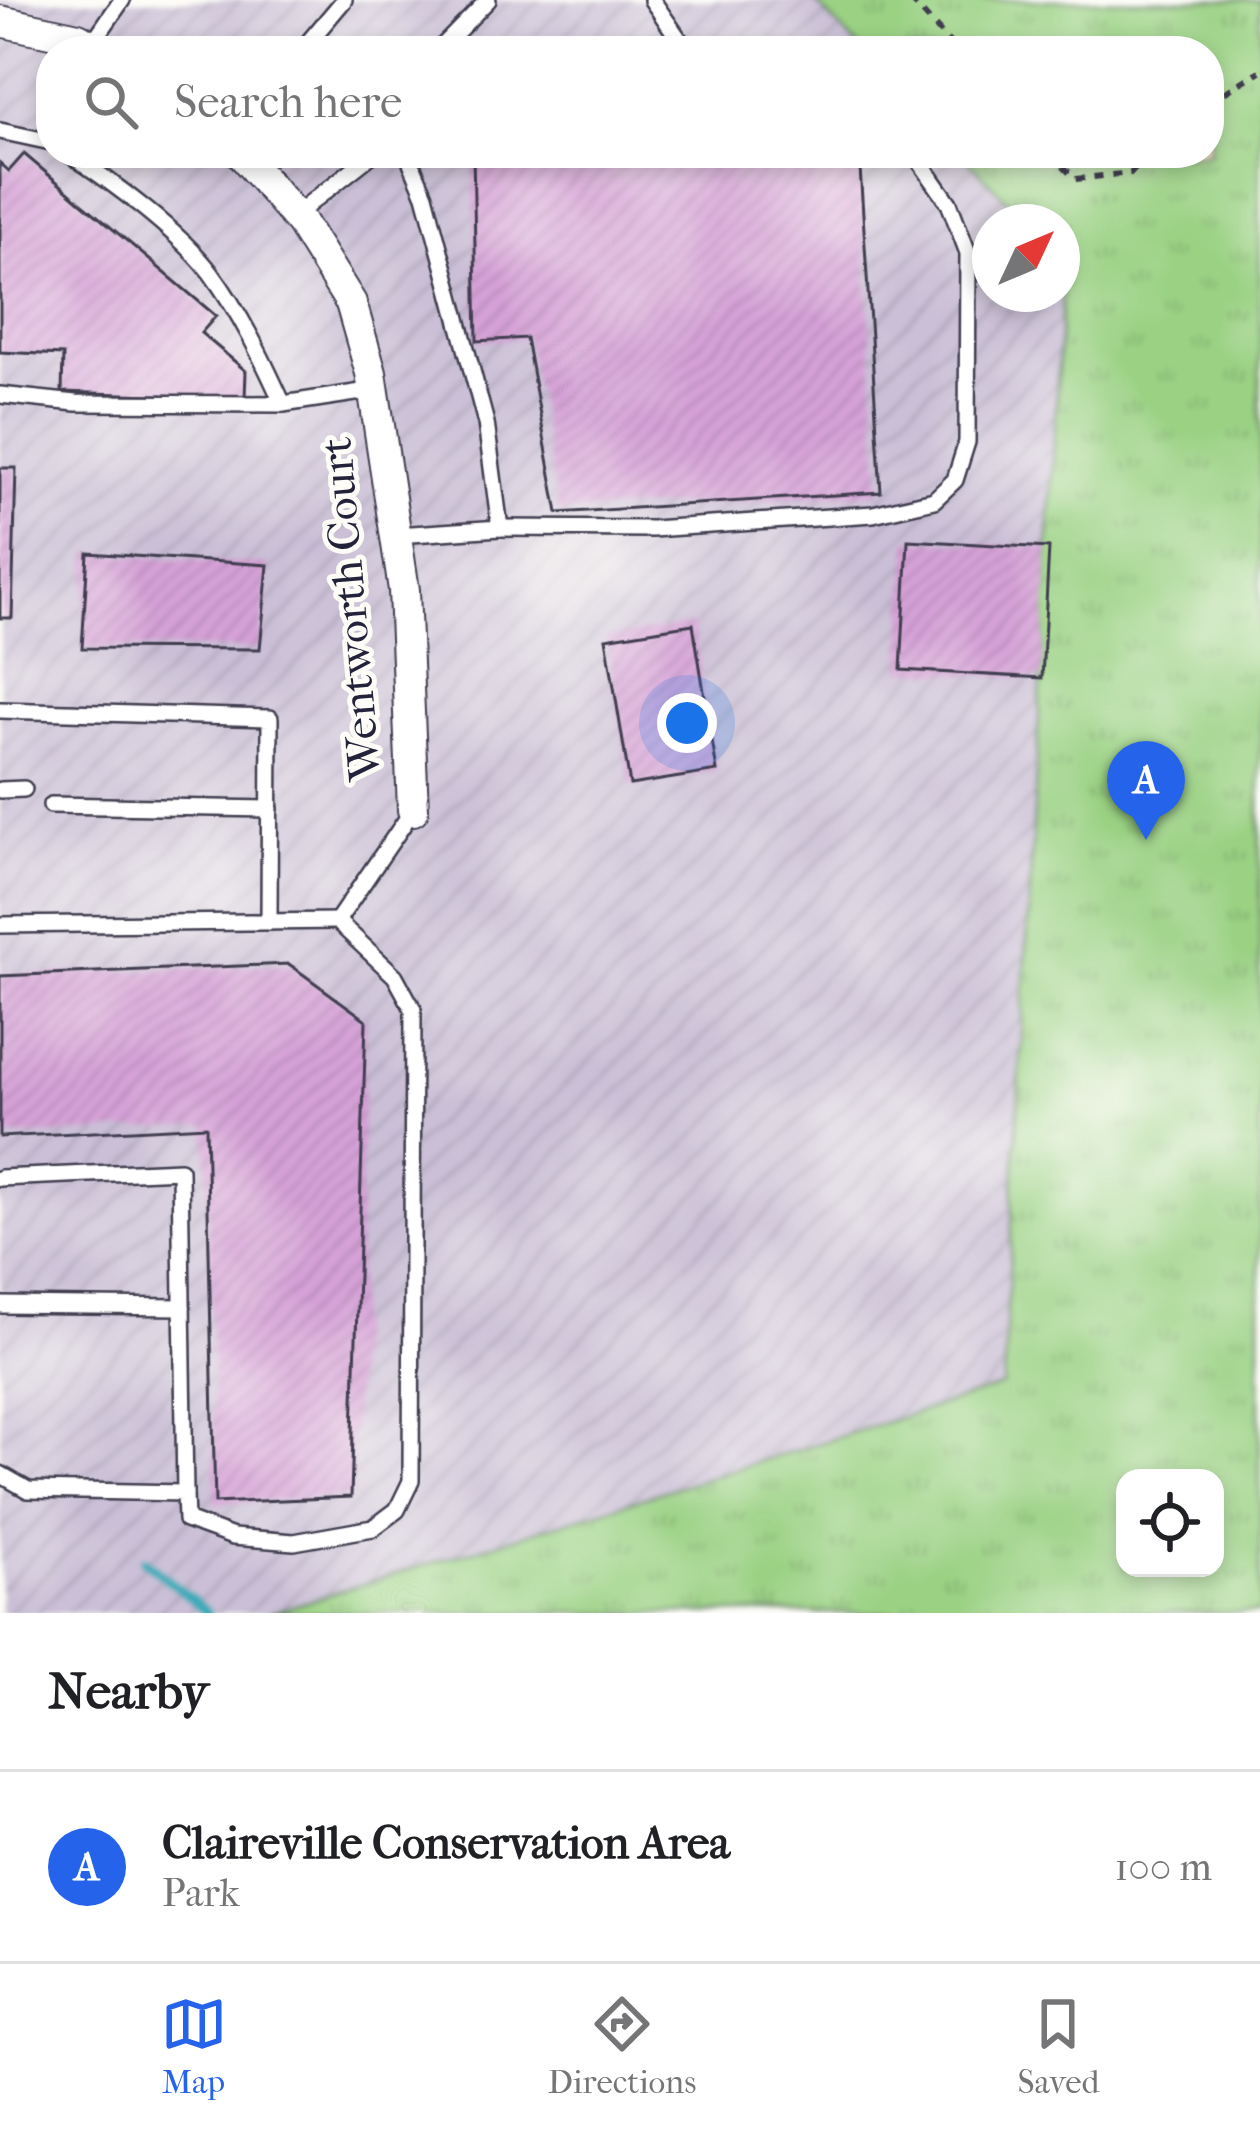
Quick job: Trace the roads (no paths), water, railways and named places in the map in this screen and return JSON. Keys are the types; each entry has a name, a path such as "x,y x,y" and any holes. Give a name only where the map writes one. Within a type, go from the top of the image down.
{"street":[{"path":"0,21 69,36"},
{"name":"Wentworth Court","path":"254,168 295,215 351,303 375,390 404,590 412,810"}],"lane":[{"path":"102,36 122,0"},
{"path":"453,36 488,0"},
{"path":"652,0 677,36"},
{"path":"312,36 336,3"},
{"path":"0,131 36,139"},
{"path":"91,168 117,185 208,269 253,338 283,404"},
{"path":"295,215 355,168"},
{"path":"413,168 425,195 486,423 500,528"},
{"path":"397,536 500,528 652,530 873,514 934,500 955,480 967,442 968,253 949,203 924,168"},
{"path":"0,395 76,403 283,404 375,390"},
{"path":"0,710 271,718 269,922"},
{"path":"0,790 23,790"},
{"path":"51,805 270,809"},
{"path":"337,921 412,810"},
{"path":"0,925 337,921 395,976 413,1009 411,1481 397,1510 373,1528 294,1541 233,1537 186,1520 180,1170 0,1178"},
{"path":"0,1306 182,1307"},
{"path":"0,1474 28,1490 185,1493"}],"waterway":[{"path":"144,1560 208,1613"}],"place":[{"name":"Claireville Conservation Area","path":"1146,840"}]}
